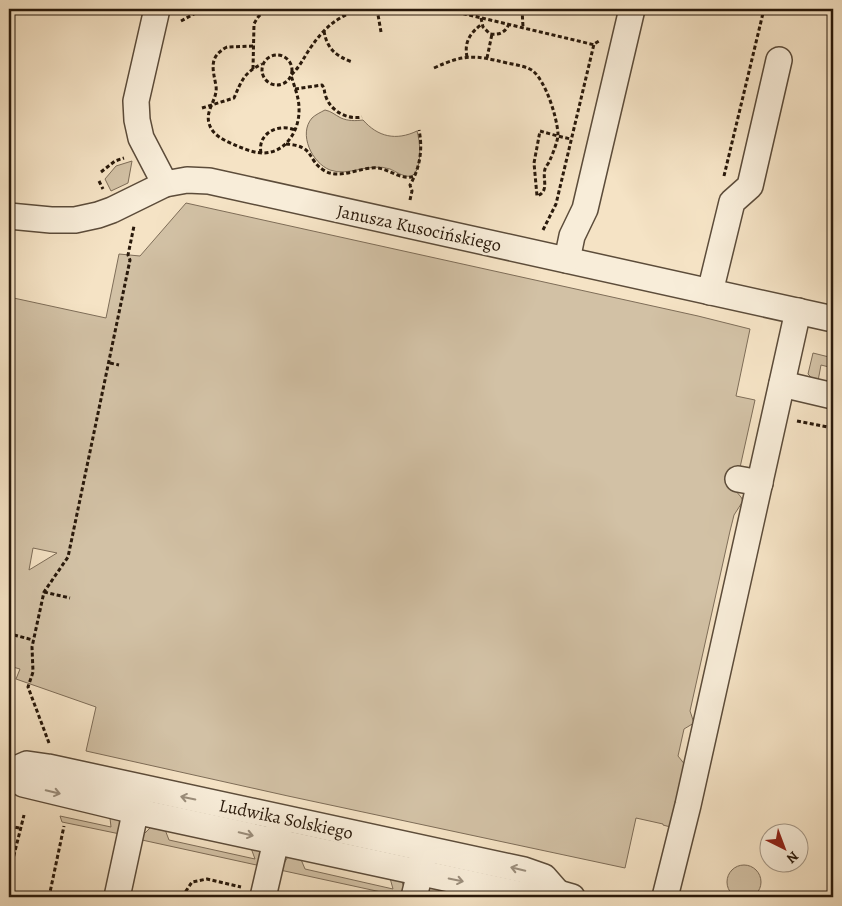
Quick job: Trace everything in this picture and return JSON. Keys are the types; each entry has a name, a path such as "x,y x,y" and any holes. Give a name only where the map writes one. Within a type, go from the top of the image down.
{"street":[{"path":"157,9 136,101 137,120 141,138 165,184"},
{"path":"567,260 572,236 585,209 612,46 632,9"},
{"path":"710,292 732,202 750,186 779,60"},
{"name":"Janusza Kusocińskiego","path":"9,216 75,220 112,210 165,184 187,180 209,181 833,319"},
{"path":"665,897 749,481 775,416 798,311"},
{"path":"782,384 833,396"},
{"name":"Ludwika Solskiego","path":"9,773 23,784 138,799 423,860 533,897 562,896"},
{"path":"117,897 138,799"},
{"path":"253,892 279,830"},
{"path":"414,897 423,860"}],"path":[{"path":"182,20 203,9"},
{"path":"290,75 300,65 324,30 335,20 359,9"},
{"path":"377,9 381,32"},
{"path":"444,9 594,44 612,46"},
{"path":"522,9 523,27"},
{"path":"723,181 764,9"},
{"path":"252,70 254,24 256,18 263,12 271,10 354,11"},
{"path":"481,18 486,31 492,34 504,32 509,24"},
{"path":"467,57 466,43 473,32 482,24"},
{"path":"324,30 327,43 334,53 352,62"},
{"path":"487,58 492,34"},
{"path":"594,44 612,46"},
{"path":"543,230 556,204 594,44"},
{"path":"253,46 227,47 216,57 212,68 216,90 209,111 208,122 215,134 230,143 261,153 275,151 286,144 295,130 300,109 290,75"},
{"path":"202,108 234,98 241,81 271,56 281,56 289,61 291,66 288,80 280,85 270,84 263,77 263,64"},
{"path":"434,68 446,62 467,57 487,58 526,68 538,77 544,86 551,104 558,136 551,158 545,169 545,187 541,194 537,196 534,163 540,131 558,136 571,139"},
{"path":"295,89 322,85 326,97 333,108 345,116 362,117"},
{"path":"261,153 261,143 268,133 280,127 295,130"},
{"path":"410,200 412,191 410,185 415,176 421,154 419,130"},
{"path":"286,144 302,146 321,168 328,172 350,173 378,168 404,177 415,176"},
{"path":"102,172 115,161 129,156"},
{"path":"52,750 28,687 33,672 33,640 44,592 68,556 110,363 130,260 128,255 135,223"},
{"path":"110,363 118,365"},
{"path":"775,416 833,428"},
{"path":"44,592 70,598"},
{"path":"14,635 33,640"},
{"path":"9,874 24,814"},
{"path":"9,826 19,828"},
{"path":"49,897 64,826"},
{"path":"182,897 192,882 207,878 253,892"}],"shaded area":[{"path":"325,110 346,120 363,120 381,134 388,136 402,136 417,131 420,158 415,173 406,176 382,167 337,172 323,166 313,155 309,147 306,132 312,118"},
{"path":"132,161 128,183 111,191 105,179 116,166"},
{"path":"186,203 750,329 736,396 755,400 735,490 743,501 734,515 690,711 694,723 684,729 678,756 686,766 674,828 636,818 625,868 86,751 96,707 16,679 20,669 9,666 9,297 106,318 119,254 140,256","holes":["33,548 57,553 29,570"]},
{"path":"813,353 833,358 833,368 821,365 818,381 815,381 808,374"},
{"path":"60,816 111,827 110,818 118,818 120,834 62,822"},
{"path":"152,826 164,827 169,840 255,859 251,848 260,850 261,866 142,840 144,834"},
{"path":"289,855 300,857 305,869 393,889 390,878 401,880 404,887 404,897 280,870"},
{"path":"744,865 756,870 761,882 756,894 744,899 732,894 727,882 732,870"},
{"path":"431,887 438,889 442,897 423,897"}]}
